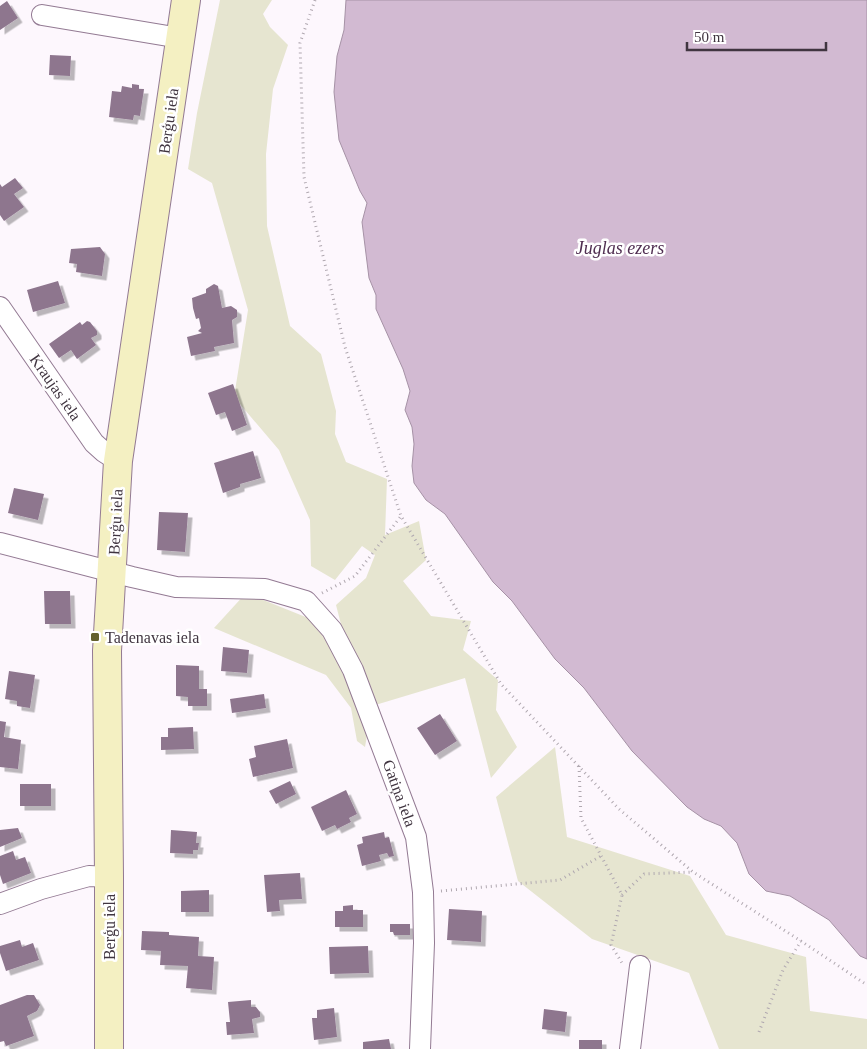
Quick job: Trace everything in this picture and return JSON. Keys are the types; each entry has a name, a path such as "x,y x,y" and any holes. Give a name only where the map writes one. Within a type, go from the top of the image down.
{"street":[{"name":"Berģu iela","path":"109,1049 107,651 118,461 186,0"},
{"path":"42,15 180,38"},
{"name":"Kraujas iela","path":"0,307 94,443 118,461"},
{"path":"0,543 176,587 265,589 306,601"},
{"name":"Gatiņa iela","path":"306,601 332,630 353,670 416,837 424,892 420,1049"},
{"path":"0,903 89,876 109,877"},
{"path":"630,1049 640,966"}],"path":[{"path":"315,0 300,42 304,177 345,347 401,516 501,684 619,809 693,872 867,986"},
{"path":"306,601 355,576 401,516"},
{"path":"579,766 581,818 622,895"},
{"path":"424,892 560,880 601,856"},
{"path":"637,987 611,945 622,895 644,874 693,872"},
{"path":"759,1032 783,970 801,941"}],"green space":[{"path":"220,0 272,0 263,14 270,27 288,45 273,89 266,154 267,226 290,326 321,354 336,411 335,434 346,462 387,479 385,535 419,521 426,560 403,581 431,616 471,621 463,650 498,680 496,710 517,747 491,778 465,678 372,706 365,747 357,741 351,708 326,675 214,628 246,593 343,632 336,605 366,578 375,555 362,546 335,580 311,566 310,520 279,450 234,397 248,310 212,183 188,169 197,113"},
{"path":"555,747 567,837 690,876 726,935 806,957 810,1011 867,1019 867,1049 719,1049 689,973 592,939 518,881 496,797"}],"water":[{"name":"Juglas ezers","path":"346,0 867,0 867,959 860,956 829,920 790,896 766,891 749,874 737,843 721,826 704,819 687,807 632,751 584,688 555,659 512,601 493,582 445,514 426,500 414,483 412,427 405,410 410,391 403,369 376,309 376,295 369,278 362,222 367,203 360,191 339,140 334,92 337,56 344,30"}],"building":[{"path":"7,1 18,18 0,30 0,6"},
{"path":"50,55 71,56 70,76 49,75"},
{"path":"132,84 139,85 139,89 144,89 140,116 134,115 133,120 109,117 112,91 121,92 122,86 132,88"},
{"path":"15,178 23,188 14,194 24,207 4,221 0,215 0,184 2,187"},
{"path":"100,247 105,254 102,276 76,272 77,264 69,263 71,249"},
{"path":"58,281 65,303 33,312 27,290"},
{"path":"214,284 218,286 222,308 231,306 237,310 237,317 232,320 234,343 214,347 215,351 191,356 187,337 202,333 198,331 201,328 199,318 196,319 192,298 206,293 206,289"},
{"path":"87,321 97,331 97,335 91,338 96,345 77,359 71,350 59,358 49,344 80,322 82,325"},
{"path":"233,384 247,425 232,431 225,412 216,415 208,393"},
{"path":"253,451 261,478 240,484 240,487 223,493 214,463"},
{"path":"14,488 44,494 38,520 8,513"},
{"path":"159,512 188,513 185,552 157,550"},
{"path":"44,591 70,591 71,624 45,624"},
{"path":"223,647 249,650 247,673 221,671"},
{"path":"176,665 199,666 199,689 207,689 207,706 188,706 188,697 176,696"},
{"path":"9,671 35,675 30,708 17,706 17,701 5,699"},
{"path":"264,694 266,708 232,713 230,699"},
{"path":"440,714 457,741 435,755 417,728"},
{"path":"0,721 6,722 4,737 21,740 18,769 0,767"},
{"path":"193,727 194,749 161,750 161,737 168,737 168,728"},
{"path":"287,739 293,768 253,777 249,759 256,757 254,746"},
{"path":"290,781 296,794 276,804 269,791"},
{"path":"20,784 51,784 51,806 20,806"},
{"path":"346,790 357,814 349,818 351,822 337,829 335,825 322,831 311,807"},
{"path":"18,828 22,838 0,847 0,830"},
{"path":"171,830 197,832 196,843 199,843 198,850 193,850 193,854 170,853"},
{"path":"384,832 385,838 389,837 394,856 389,857 387,853 379,855 381,861 362,866 357,845 363,843 362,837"},
{"path":"13,851 16,860 25,857 31,873 3,884 0,875 0,856"},
{"path":"300,873 302,899 279,900 280,911 267,912 264,875"},
{"path":"209,890 209,912 181,912 181,891"},
{"path":"353,905 353,910 363,910 363,927 335,927 335,911 343,911 343,906"},
{"path":"449,909 482,911 481,942 447,940"},
{"path":"390,924 410,924 410,935 394,935 393,932 390,932"},
{"path":"142,931 169,932 169,935 199,937 198,956 214,957 212,990 186,988 188,966 160,965 161,951 141,950"},
{"path":"20,940 22,947 33,943 39,960 6,971 0,953 0,946"},
{"path":"368,946 369,973 330,974 329,947"},
{"path":"27,995 34,995 40,1005 37,1011 27,1016 34,1036 6,1046 4,1041 0,1042 0,1005"},
{"path":"251,1000 251,1007 256,1007 260,1012 260,1017 252,1019 254,1033 227,1035 226,1022 230,1022 228,1002"},
{"path":"334,1008 337,1037 314,1040 312,1018 317,1018 317,1010"},
{"path":"544,1009 567,1012 565,1032 542,1029"},
{"path":"389,1039 391,1049 363,1049 363,1042"},
{"path":"579,1040 602,1040 602,1049 579,1049"}],"place":[{"name":"Tadenavas iela","path":"95,637"}]}
